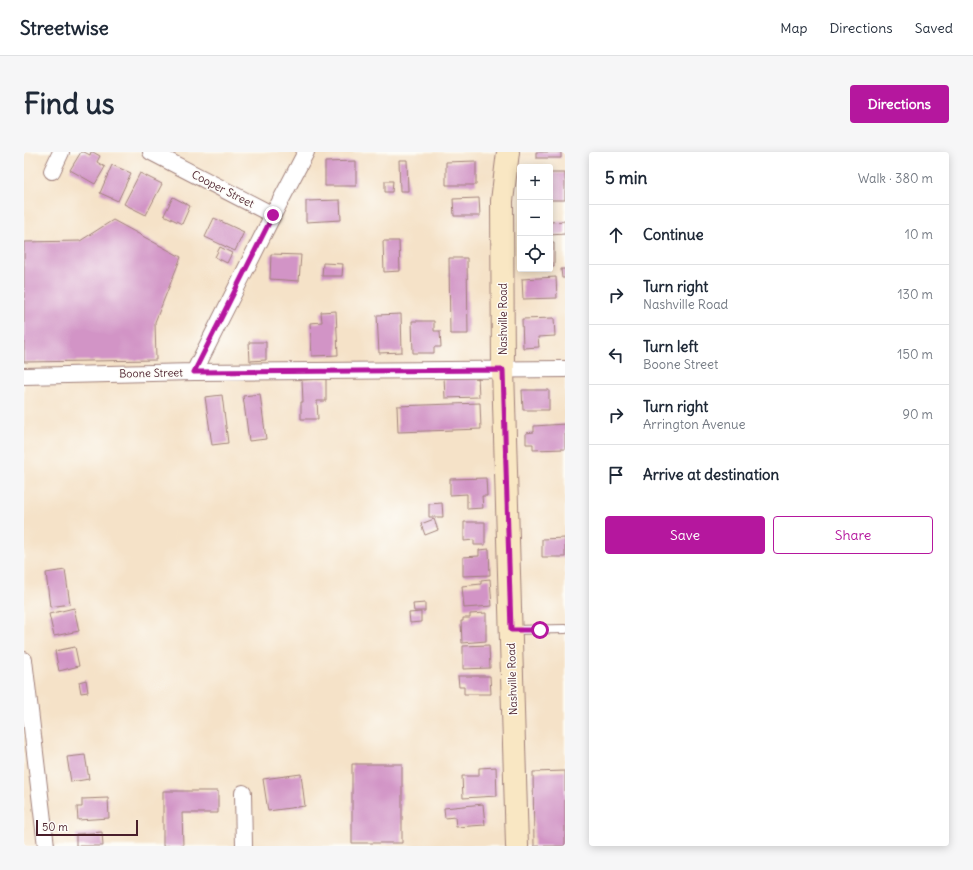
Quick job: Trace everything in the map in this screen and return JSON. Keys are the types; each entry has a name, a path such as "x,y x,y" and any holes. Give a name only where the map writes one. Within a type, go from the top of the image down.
{"main road":[{"name":"Nashville Road","path":"508,152 502,201 503,370 517,846"}],"street":[{"path":"52,171 61,152"},
{"name":"Cooper Street","path":"151,152 273,215"},
{"path":"194,372 306,152"},
{"name":"Boone Street","path":"24,376 194,372 503,370 565,368"},
{"path":"24,660 46,846"},
{"path":"243,793 244,846"}],"lane":[{"path":"511,630 565,629"}],"building":[{"path":"81,152 90,155 91,152 93,152 100,156 97,162 105,167 95,184 70,170"},
{"path":"536,152 561,152 561,158 536,158"},
{"path":"399,160 407,160 408,191 400,191"},
{"path":"356,161 356,186 325,186 325,162"},
{"path":"476,161 476,185 446,185 446,162"},
{"path":"112,165 131,173 118,201 100,193"},
{"path":"140,173 162,184 146,215 124,204"},
{"path":"553,173 565,173 565,200 553,200"},
{"path":"385,181 393,181 392,192 385,192"},
{"path":"173,197 190,206 182,224 164,215"},
{"path":"479,198 480,216 454,216 453,199"},
{"path":"340,200 341,220 306,222 306,201"},
{"path":"214,218 244,232 235,251 205,237"},
{"path":"113,220 181,257 155,322 156,360 24,362 24,242 80,241"},
{"path":"565,221 565,234 553,235 553,222"},
{"path":"383,241 399,241 400,271 384,272"},
{"path":"553,242 554,242 553,266"},
{"path":"220,247 232,253 227,263 215,257"},
{"path":"271,254 301,255 299,281 270,279"},
{"path":"449,258 467,258 468,334 450,334"},
{"path":"323,263 343,264 342,276 322,276"},
{"path":"561,269 565,269 565,278 562,278"},
{"path":"556,277 557,298 523,299 522,279"},
{"path":"336,311 338,355 312,356 310,323 322,322 321,312"},
{"path":"401,314 402,352 379,353 377,315"},
{"path":"554,318 555,336 538,337 539,347 523,348 522,319"},
{"path":"412,321 434,321 434,331 440,331 441,347 434,347 434,353 413,353"},
{"path":"249,342 266,342 266,360 250,361"},
{"path":"478,376 479,397 445,398 444,377"},
{"path":"326,379 326,401 317,401 318,419 301,419 301,402 303,402 302,380"},
{"path":"522,390 549,390 549,410 523,410"},
{"path":"260,394 266,439 249,441 243,396"},
{"path":"222,395 228,443 212,445 205,397"},
{"path":"480,403 481,429 398,432 397,406"},
{"path":"565,424 565,449 533,450 533,444 526,444 526,433 534,432 534,426"},
{"path":"486,478 487,496 482,496 483,508 467,509 467,494 450,495 450,479"},
{"path":"442,503 443,517 429,517 429,504"},
{"path":"434,519 438,530 425,535 421,524"},
{"path":"464,522 485,522 485,545 474,545 474,540 464,541"},
{"path":"565,538 565,557 542,557 542,539"},
{"path":"489,549 490,575 463,576 463,557 479,556 479,550"},
{"path":"65,570 70,604 50,607 46,573"},
{"path":"490,579 492,606 464,608 462,586 481,584 481,580"},
{"path":"425,603 425,611 414,611 413,604"},
{"path":"74,608 79,631 54,636 49,614"},
{"path":"421,612 421,622 410,623 409,613"},
{"path":"486,613 486,641 462,643 461,621 463,621 463,618 470,618 470,614"},
{"path":"489,645 490,668 463,669 463,646"},
{"path":"75,647 79,666 59,671 55,651"},
{"path":"458,676 490,676 491,694 464,694 464,687 459,687"},
{"path":"86,680 88,692 81,693 79,682"},
{"path":"85,755 89,779 71,782 67,757"},
{"path":"352,764 402,764 402,843 352,843"},
{"path":"496,767 497,796 463,798 462,776 479,776 479,768"},
{"path":"565,771 565,846 534,846 533,772"},
{"path":"301,774 305,806 268,811 263,779"},
{"path":"163,791 218,791 218,813 182,813 183,846 163,846"},
{"path":"108,798 109,818 78,820 77,807 82,807 82,799"},
{"path":"483,804 485,825 456,827 455,817 445,818 444,808"},
{"path":"102,832 103,846 76,846 76,834"}],"route":[{"path":"273,215 194,372 503,370 511,630 540,630"}]}
